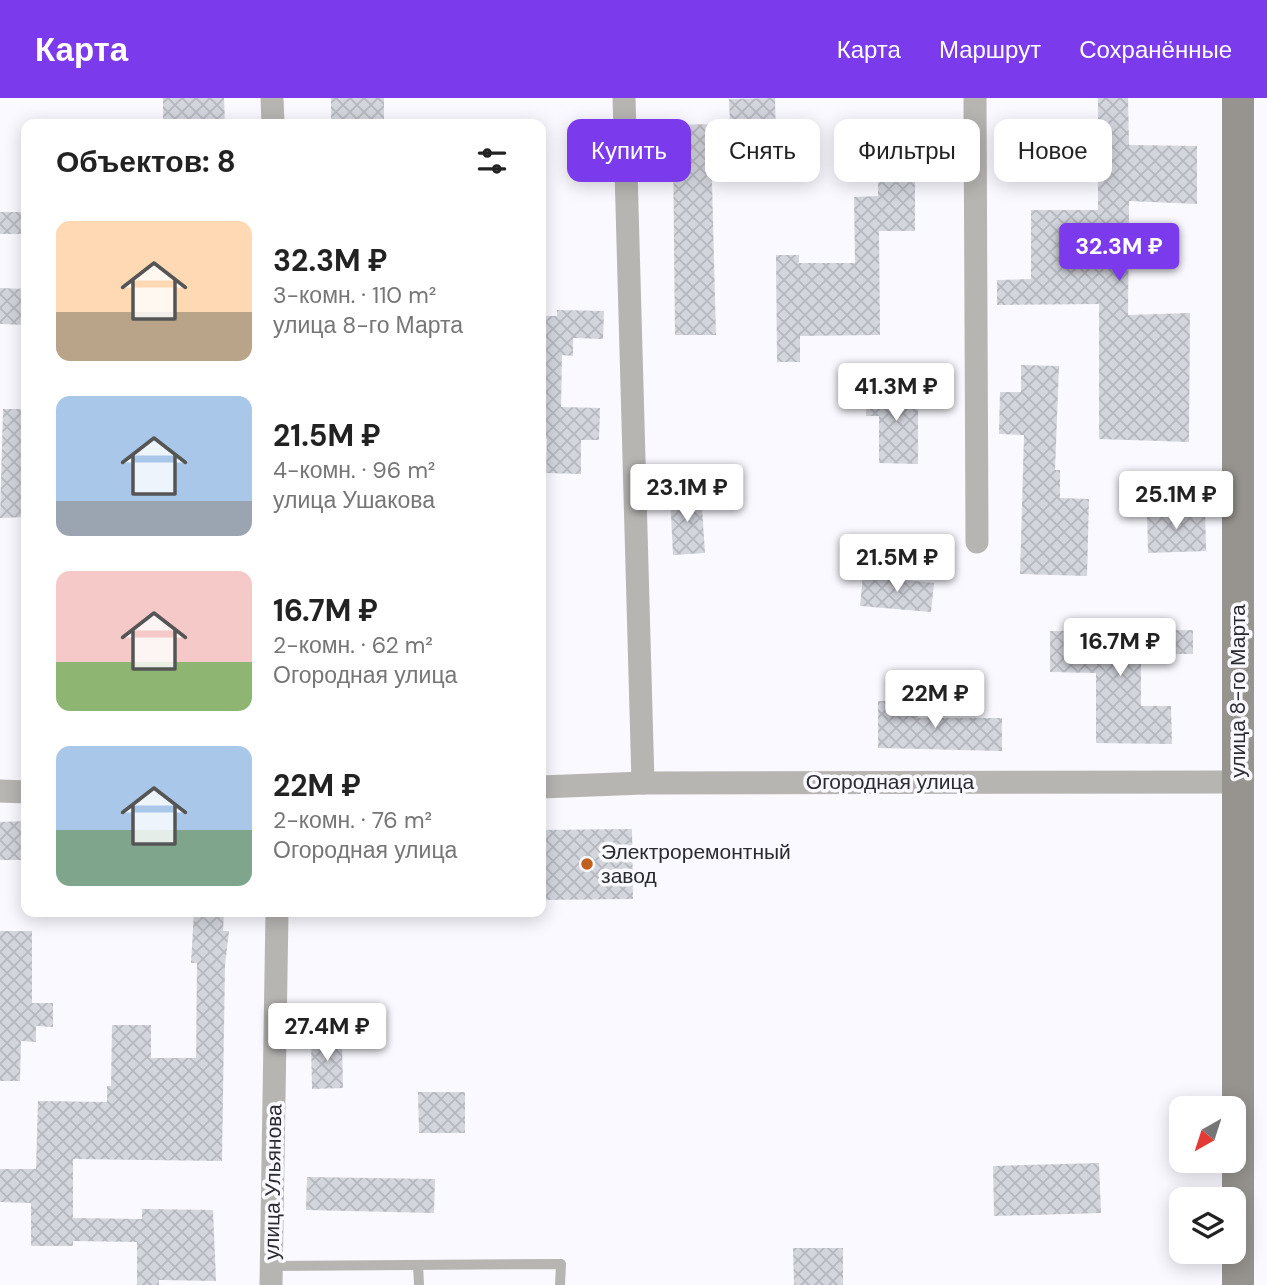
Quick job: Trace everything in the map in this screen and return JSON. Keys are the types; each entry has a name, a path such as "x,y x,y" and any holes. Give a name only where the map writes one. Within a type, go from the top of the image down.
{"street":[{"path":"272,98 273,119"},
{"path":"624,98 643,783"},
{"path":"975,98 977,542"},
{"name":"улица 8-го Марта","path":"1238,98 1238,1285"},
{"name":"Огородная улица","path":"546,787 643,783 1238,782"},
{"path":"0,791 21,792"},
{"name":"улица Ульянова","path":"271,1275 277,917"}],"lane":[{"path":"271,1275 418,1265 561,1264 560,1285"},
{"path":"418,1265 419,1285"}],"building":[{"path":"163,98 224,98 225,119 163,119"},
{"path":"331,98 384,98 384,119 331,119"},
{"path":"775,98 775,119 730,119 729,99"},
{"path":"1098,98 1128,98 1129,145 1197,146 1197,204 1129,201 1128,315 1190,313 1189,442 1099,439 1099,304 997,305 997,280 1031,279 1031,210 1098,210 1098,182 1112,182 1112,119 1098,119"},
{"path":"705,124 705,182 712,182 716,335 675,335 673,182 691,182 691,125"},
{"path":"878,182 915,182 915,231 879,231 880,335 800,336 800,362 777,362 776,255 799,255 799,263 855,263 854,197 878,196"},
{"path":"0,212 21,212 21,234 0,234"},
{"path":"0,288 21,289 21,325 0,324"},
{"path":"557,310 604,311 603,339 573,338 573,356 562,355 561,407 600,408 599,440 581,440 581,474 546,473 546,316 557,316"},
{"path":"1021,365 1059,366 1055,470 1060,470 1060,498 1089,499 1087,576 1020,574 1024,435 999,434 1000,392 1021,392"},
{"path":"867,387 918,388 918,464 879,463 879,416 866,416"},
{"path":"3,409 21,409 21,517 0,518"},
{"path":"701,493 705,553 673,555 670,495"},
{"path":"1205,509 1206,551 1148,553 1147,510"},
{"path":"863,576 934,583 931,612 860,606"},
{"path":"1193,630 1193,654 1141,654 1141,706 1171,706 1172,744 1096,743 1096,673 1050,672 1050,631"},
{"path":"878,701 918,701 918,718 1002,718 1002,751 878,748"},
{"path":"21,821 21,860 0,860 0,822"},
{"name":"Электроремонтный завод","path":"632,829 633,899 546,900 546,830"},
{"path":"194,917 224,917 223,931 229,931 225,965 222,1161 73,1159 73,1218 142,1219 142,1209 213,1210 216,1281 159,1280 159,1285 137,1285 137,1242 73,1241 73,1246 31,1246 31,1203 0,1202 0,1169 36,1169 38,1101 107,1102 107,1086 111,1086 112,1025 151,1025 151,1058 196,1058 197,963 191,963"},
{"path":"0,931 32,931 32,1003 53,1003 53,1027 36,1026 36,1042 21,1041 20,1081 0,1081"},
{"path":"342,1038 343,1088 312,1089 311,1039"},
{"path":"418,1092 465,1092 465,1133 419,1133"},
{"path":"1099,1163 1101,1213 994,1216 993,1166"},
{"path":"307,1177 435,1179 434,1213 306,1210"},
{"path":"793,1248 843,1248 843,1285 794,1285"}],"place":[{"name":"Электроремонтный завод","path":"587,864"}]}
